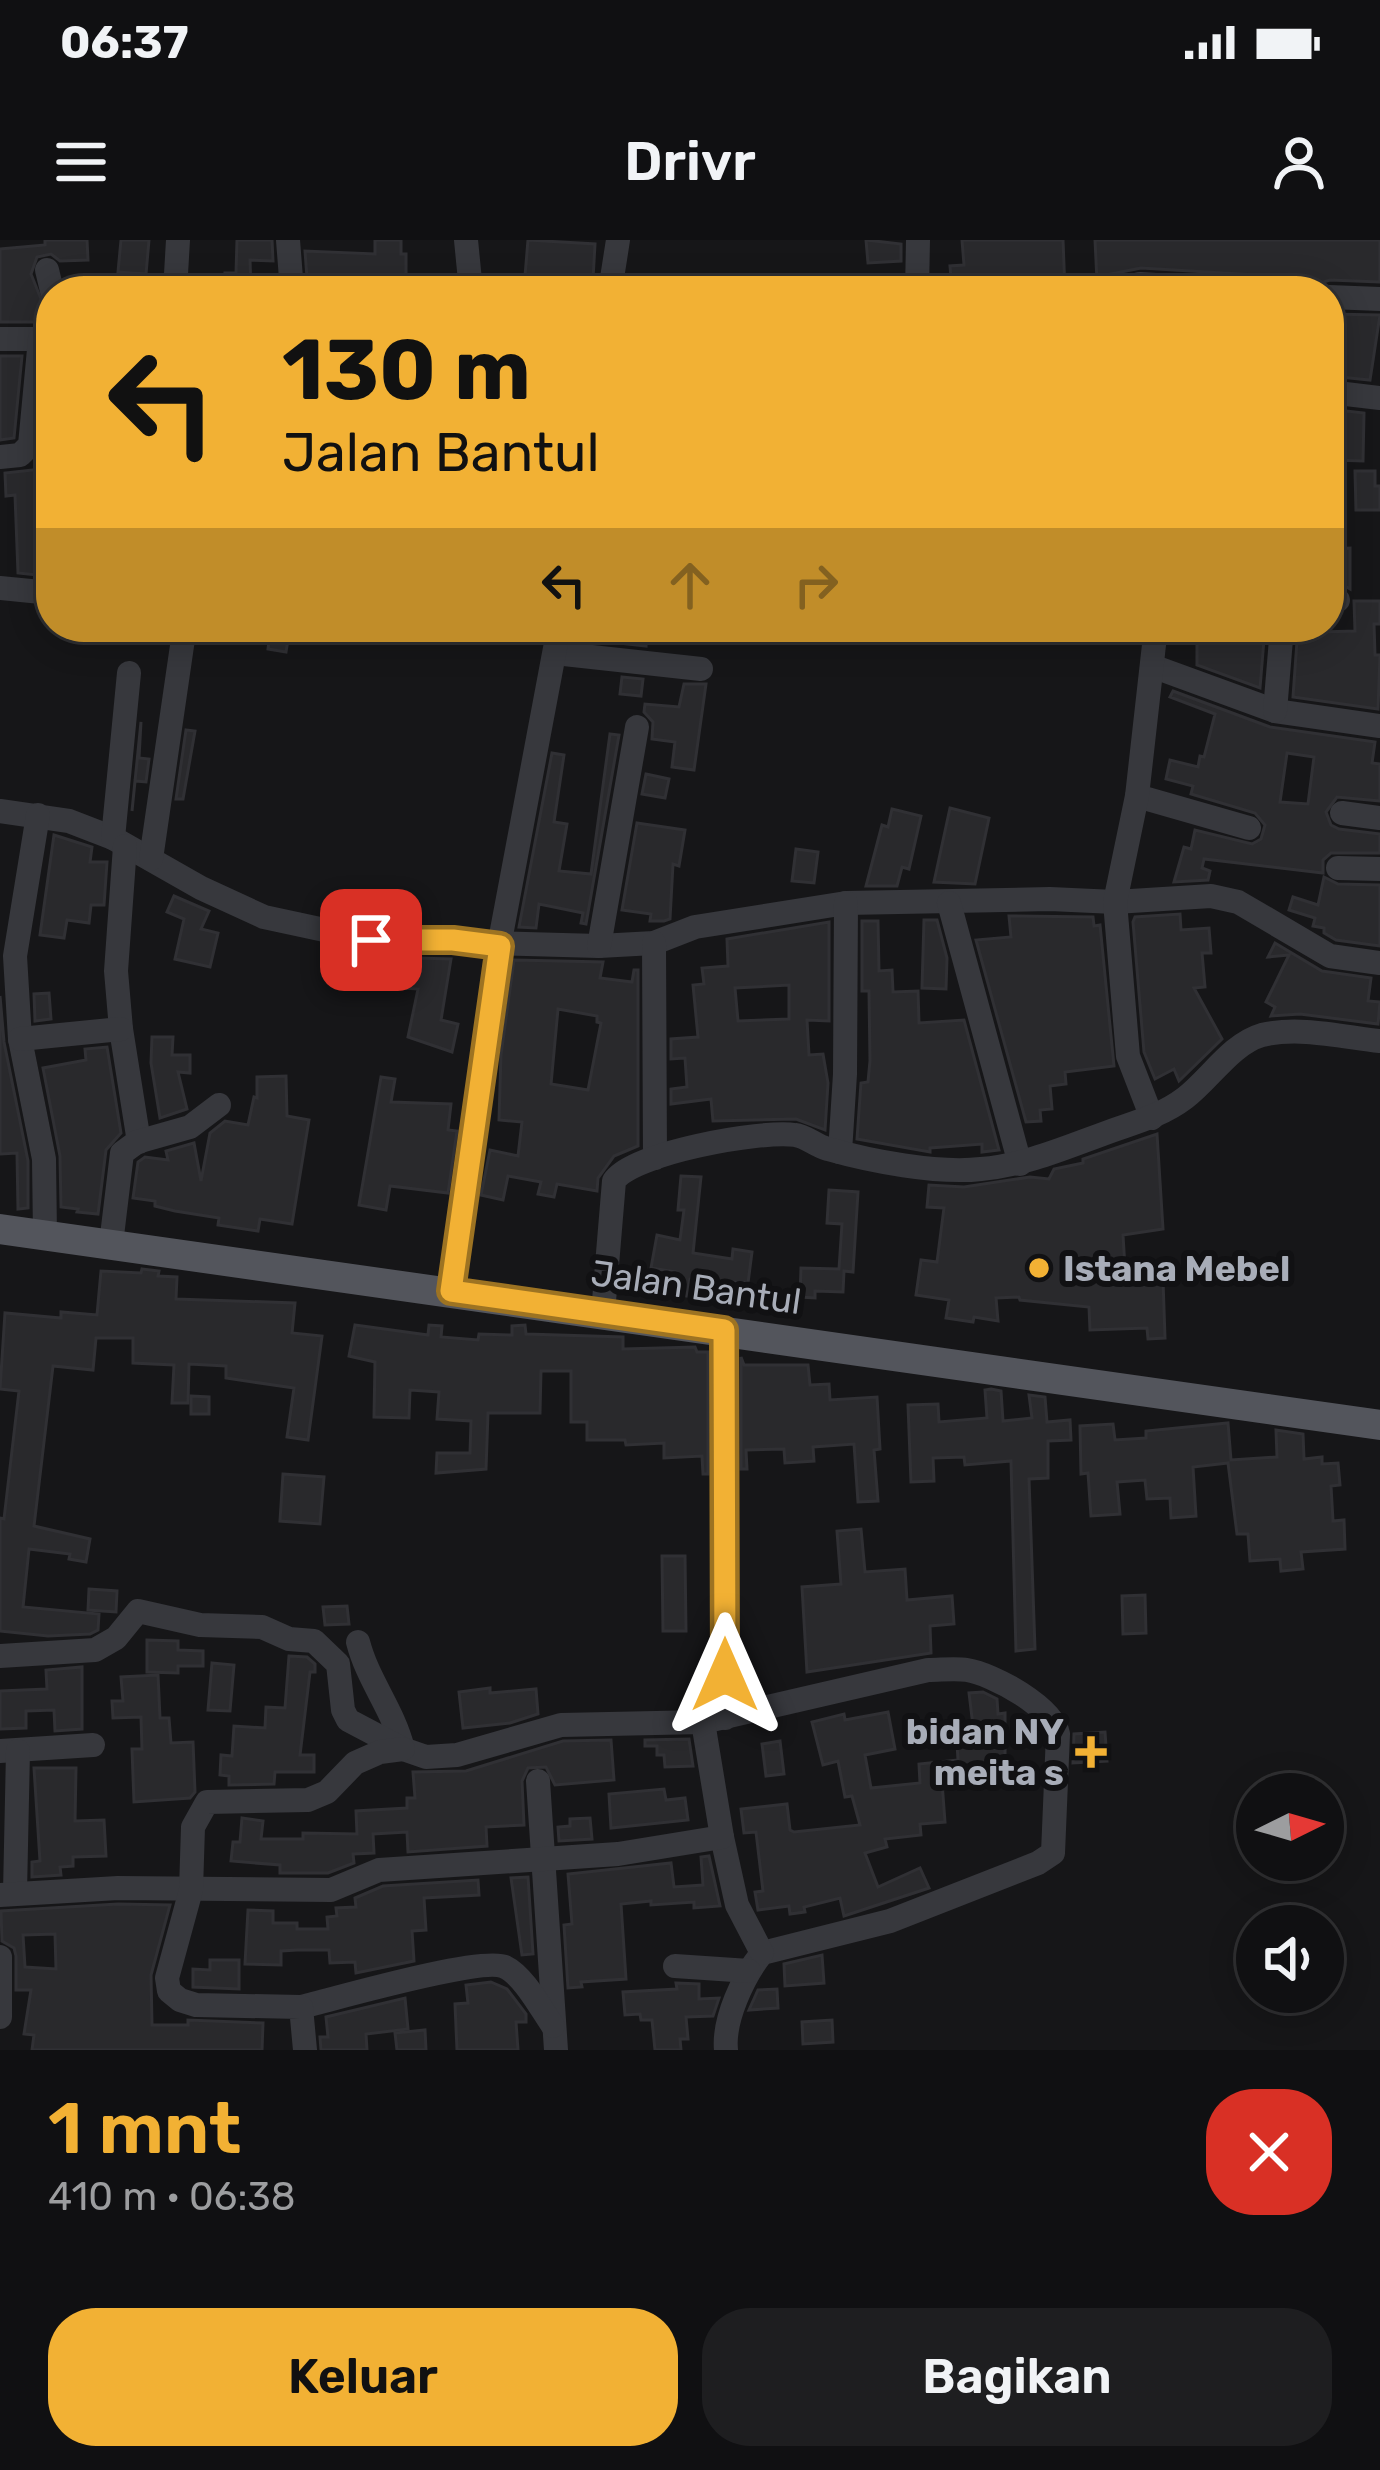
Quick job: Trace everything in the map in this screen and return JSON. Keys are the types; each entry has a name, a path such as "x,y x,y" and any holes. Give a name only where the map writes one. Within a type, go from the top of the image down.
{"main road":[{"name":"Jalan Bantul","path":"0,1229 452,1282 603,1313 1380,1425"}],"street":[{"path":"176,276 178,240"},
{"path":"288,240 291,276"},
{"path":"466,240 470,276"},
{"path":"612,276 618,240"},
{"path":"917,276 918,240"},
{"path":"1344,298 1380,299"},
{"path":"0,339 36,339"},
{"path":"1344,394 1380,398"},
{"path":"0,457 20,455 30,445 36,403"},
{"path":"0,588 36,592"},
{"path":"151,859 173,642"},
{"path":"452,1282 500,946 557,642"},
{"path":"567,642 701,668"},
{"path":"1152,1118 1128,1056 1114,902 1137,796 1154,642"},
{"path":"1275,711 1281,642"},
{"path":"1152,666 1275,711 1380,726"},
{"path":"130,673 116,971 139,1142"},
{"path":"599,946 637,727"},
{"path":"1137,796 1249,828"},
{"path":"0,812 69,821 264,917 371,940 599,946 654,943 694,927 846,903 1224,897 1330,956 1380,963"},
{"path":"1342,813 1380,818"},
{"path":"38,815 7,956 14,1056 44,1159 45,1235"},
{"path":"1338,868 1380,869"},
{"path":"840,1152 846,903"},
{"path":"950,903 1020,1164"},
{"path":"654,943 655,1158"},
{"path":"14,1056 121,1029"},
{"path":"603,1313 614,1181 624,1169 655,1158 720,1142 792,1134 840,1152 936,1168 976,1170 1020,1164 1152,1118 1186,1098 1242,1045 1264,1035 1297,1033 1380,1041"},
{"path":"111,1244 122,1153 139,1142 190,1126 220,1105"},
{"path":"724,1330 714,1720 722,1838 755,1962 724,2035 726,2050"},
{"path":"0,1657 95,1650 116,1638 139,1612 200,1625 262,1627 289,1639 310,1639 338,1664 348,1720 403,1749 438,1757 561,1725 714,1720 928,1670 963,1669 994,1677 1058,1728 1056,1843 1050,1857 890,1921 755,1962 675,1966"},
{"path":"358,1642 372,1681 392,1712 403,1749"},
{"path":"92,1744 9,1751 7,1894 118,1888 331,1890 379,1870 618,1854 722,1838"},
{"path":"403,1749 355,1763 328,1792 308,1799 207,1802 193,1827 191,1890 166,1978 173,1996 205,2006 301,2007 454,1970 495,1965 512,1972 554,2038"},
{"path":"538,1781 554,2038"},
{"path":"0,1957 0,2017"},
{"path":"301,2007 305,2050"}],"building":[{"path":"45,240 87,240 88,260 60,261 51,254 37,257 31,274 36,286 36,322 0,322 0,249 45,245"},
{"path":"121,240 149,240 146,274 118,272"},
{"path":"237,240 272,240 273,261 250,260 251,276 225,276 236,273"},
{"path":"375,240 401,240 406,276 307,276 305,251 375,254"},
{"path":"528,240 595,244 593,276 525,276"},
{"path":"866,240 901,244 901,261 868,263"},
{"path":"962,240 1063,240 1064,276 951,276 950,266 964,265"},
{"path":"1095,240 1380,240 1380,282 1344,281 1344,276 1141,268 1097,276"},
{"path":"1344,314 1380,315 1370,380 1344,377"},
{"path":"0,356 22,356 14,438 0,440"},
{"path":"1344,411 1364,413 1363,461 1344,460"},
{"path":"36,470 36,575 18,573 15,495 6,496 5,473"},
{"path":"1355,471 1375,471 1380,510 1356,510"},
{"path":"1344,548 1350,548 1350,589 1344,586"},
{"path":"1354,601 1380,601 1380,624 1374,624 1375,655 1380,655 1378,709 1293,697 1297,642 1344,642 1344,631 1355,631"},
{"path":"269,642 288,642 286,652 268,649"},
{"path":"1197,642 1264,642 1260,688 1197,665"},
{"path":"622,677 643,679 641,696 620,694"},
{"path":"684,684 706,684 694,770 672,767 675,742 652,739 653,722 644,712 645,704 679,707"},
{"path":"1173,691 1270,727 1375,742 1372,763 1380,764 1380,801 1337,797 1326,812 1331,825 1339,829 1380,834 1380,853 1331,853 1323,860 1323,873 1204,859 1202,868 1210,871 1208,880 1174,882 1184,847 1191,849 1195,830 1252,844 1261,839 1265,825 1255,813 1191,794 1193,786 1166,779 1170,760 1198,767 1215,714 1170,697","holes":["1287,753 1314,757 1308,804 1280,802"]},
{"path":"141,722 139,758 149,759 146,782 135,781"},
{"path":"186,730 195,731 183,799 176,799"},
{"path":"610,734 619,735 586,924 581,923 583,913 539,904 536,928 519,927 552,753 564,755 554,822 567,824 559,871 591,874"},
{"path":"646,774 669,779 665,798 642,794"},
{"path":"950,808 989,818 975,884 934,882"},
{"path":"892,809 921,816 909,869 902,867 897,886 866,886 882,825 888,827"},
{"path":"637,823 685,830 679,866 673,864 670,919 664,921 622,910"},
{"path":"54,835 92,847 90,862 107,862 104,905 91,905 89,923 67,920 64,938 40,935"},
{"path":"796,849 818,852 814,883 792,881"},
{"path":"1324,877 1338,884 1380,885 1380,946 1336,940 1324,928 1313,926 1315,918 1289,910 1293,897 1318,905"},
{"path":"174,896 209,911 201,929 218,933 210,967 175,959 184,919 167,912"},
{"path":"1180,914 1181,930 1209,928 1211,953 1202,953 1205,987 1194,988 1222,1039 1179,1081 1174,1069 1155,1079 1144,1052 1133,922 1135,917"},
{"path":"1009,916 1093,917 1094,926 1100,925 1114,1066 1065,1072 1066,1084 1050,1086 1052,1109 1040,1110 1041,1121 1026,1122 976,940 1011,937"},
{"path":"924,920 937,920 947,958 946,989 922,988"},
{"path":"862,921 878,921 879,971 892,970 893,992 918,991 919,1023 964,1020 999,1150 982,1152 982,1144 930,1148 930,1152 857,1139 861,1083 868,1082 870,1061 869,991 862,991"},
{"path":"829,922 829,1021 807,1020 809,1055 823,1054 828,1083 825,1130 796,1119 713,1121 711,1099 671,1104 671,1089 687,1087 685,1058 671,1059 671,1039 698,1037 693,985 704,984 702,968 728,966 727,939","holes":["789,985 789,1019 738,1021 735,988"]},
{"path":"1275,943 1322,971 1371,978 1368,1001 1380,1002 1378,1024 1300,1014 1271,1016 1275,1007 1266,1002 1289,955 1268,957"},
{"path":"378,957 451,959 441,1020 458,1024 452,1052 408,1037 418,989 376,986"},
{"path":"514,960 603,962 600,978 632,982 638,970 638,1146 614,1156 598,1178 597,1191 557,1184 554,1197 538,1194 541,1182 508,1176 503,1200 481,1195 490,1150 518,1156 522,1122 499,1120 501,1055","holes":["558,1009 597,1016 601,1023 588,1090 551,1084"]},
{"path":"49,993 51,1019 35,1021 34,994"},
{"path":"0,996 4,1042 28,1161 28,1208 18,1209 17,1153 0,1154"},
{"path":"152,1037 173,1037 172,1055 190,1055 190,1073 178,1072 187,1109 160,1118 151,1063"},
{"path":"107,1047 121,1133 106,1150 98,1214 77,1212 61,1207 60,1156 43,1068 86,1060 85,1049"},
{"path":"286,1076 287,1116 309,1120 292,1224 260,1219 258,1231 218,1225 219,1218 133,1198 138,1162 145,1157 168,1160 166,1151 194,1143 201,1181 210,1133 225,1121 248,1125 257,1098 257,1077"},
{"path":"381,1077 395,1079 391,1102 451,1104 448,1130 457,1131 448,1193 390,1186 386,1210 359,1205"},
{"path":"1157,1134 1163,1229 1123,1235 1125,1268 1135,1267 1136,1281 1163,1280 1165,1338 1148,1339 1147,1328 1090,1330 1089,1307 996,1298 998,1321 974,1317 973,1322 946,1318 949,1300 916,1295 921,1260 937,1262 944,1208 927,1207 929,1185 964,1187 1030,1177 1049,1179 1054,1169 1083,1163 1083,1159"},
{"path":"681,1176 701,1177 693,1253 732,1259 733,1249 752,1252 748,1283 690,1279 687,1296 673,1294 676,1272 651,1268 657,1235 680,1240"},
{"path":"829,1190 858,1192 853,1272 844,1271 843,1292 815,1291 815,1298 800,1297 801,1268 839,1269 842,1224 827,1223"},
{"path":"142,1269 177,1277 176,1299 295,1303 292,1333 322,1336 308,1440 287,1437 294,1388 226,1378 226,1366 189,1364 188,1403 172,1403 174,1365 133,1363 133,1338 96,1338 93,1370 53,1366 34,1526 90,1539 86,1562 69,1559 70,1554 29,1549 23,1607 99,1614 98,1630 48,1636 0,1631 0,1518 4,1519 19,1391 0,1389 5,1313 61,1318 61,1312 97,1315 101,1271 141,1273"},
{"path":"355,1325 428,1335 429,1325 442,1326 441,1337 478,1340 479,1334 512,1335 512,1326 525,1325 526,1334 623,1337 623,1349 695,1347 697,1352 708,1352 708,1474 703,1474 702,1456 664,1458 664,1443 587,1440 587,1422 571,1422 571,1371 541,1371 540,1413 488,1413 486,1469 436,1473 437,1453 470,1453 471,1421 437,1419 439,1392 410,1390 409,1418 374,1417 375,1362 349,1356"},
{"path":"741,1357 744,1365 808,1365 810,1385 829,1384 830,1400 877,1397 878,1501 858,1502 854,1444 813,1447 814,1461 785,1463 784,1449 746,1450 747,1469 741,1469"},
{"path":"985,1390 1001,1391 1003,1421 1032,1418 1029,1395 1045,1397 1047,1422 1070,1420 1071,1440 1048,1441 1048,1478 1029,1479 1035,1649 1016,1651 1011,1461 965,1465 964,1457 933,1458 934,1481 911,1482 908,1405 938,1404 939,1422 987,1418"},
{"path":"191,1396 209,1397 209,1414 191,1414"},
{"path":"1228,1423 1231,1460 1277,1457 1276,1430 1303,1434 1304,1459 1322,1457 1322,1464 1338,1463 1340,1485 1331,1486 1333,1521 1344,1520 1345,1549 1301,1552 1303,1569 1281,1571 1280,1559 1250,1561 1248,1534 1237,1534 1228,1463 1193,1467 1196,1516 1171,1518 1170,1498 1147,1499 1145,1480 1117,1482 1120,1514 1091,1516 1088,1473 1081,1474 1080,1426 1113,1424 1115,1440 1146,1438 1146,1431"},
{"path":"283,1474 324,1477 320,1524 280,1521"},
{"path":"861,1529 865,1572 905,1569 907,1600 952,1596 954,1624 930,1626 931,1653 807,1672 802,1587 841,1584 837,1531"},
{"path":"662,1556 685,1556 686,1631 663,1631"},
{"path":"89,1589 117,1591 116,1612 88,1610"},
{"path":"1145,1595 1146,1633 1123,1634 1122,1596"},
{"path":"347,1606 349,1624 325,1625 323,1607"},
{"path":"147,1640 178,1641 178,1650 203,1651 203,1666 178,1666 178,1673 147,1672"},
{"path":"289,1656 307,1657 315,1664 315,1672 310,1672 300,1755 314,1755 314,1772 275,1772 274,1784 229,1785 229,1776 220,1775 221,1755 232,1756 234,1726 265,1728 266,1707 285,1708"},
{"path":"212,1663 234,1665 230,1711 208,1710"},
{"path":"82,1667 82,1729 55,1731 54,1710 26,1711 26,1728 0,1729 0,1691 47,1689 46,1670"},
{"path":"158,1675 160,1718 169,1718 171,1743 193,1742 195,1792 190,1798 134,1802 132,1749 142,1749 141,1717 113,1718 112,1701 123,1701 121,1677"},
{"path":"490,1688 490,1693 536,1689 538,1714 510,1723 463,1728 459,1692"},
{"path":"983,1692 997,1699 998,1714 1005,1713 1005,1760 979,1763 981,1779 942,1782 945,1822 920,1824 921,1835 885,1839 887,1847 865,1853 878,1887 920,1868 929,1888 844,1916 840,1898 804,1907 805,1912 790,1914 789,1906 758,1910 755,1892 763,1891 756,1832 744,1833 741,1809 787,1804 794,1832 860,1825 852,1796 845,1797 838,1761 823,1765 812,1722 844,1714 845,1720 888,1712 895,1749 865,1755 871,1788 920,1783 919,1764 958,1760 957,1743 975,1742 969,1693"},
{"path":"1105,1732 1107,1761 1073,1763 1074,1734"},
{"path":"689,1739 693,1766 665,1767 657,1746 645,1746 645,1740"},
{"path":"611,1740 614,1780 555,1785 546,1767 528,1768 522,1781 524,1825 486,1827 487,1846 408,1852 407,1832 373,1834 374,1853 353,1854 354,1863 328,1873 280,1873 280,1865 231,1861 233,1842 240,1842 242,1818 263,1821 261,1839 303,1839 303,1833 357,1834 356,1811 407,1808 407,1798 415,1798 413,1772 466,1771 563,1741"},
{"path":"780,1741 784,1774 766,1776 762,1744"},
{"path":"34,1768 76,1768 75,1821 104,1820 106,1856 73,1857 73,1866 60,1867 61,1875 32,1877 32,1862 40,1861"},
{"path":"664,1789 666,1800 685,1798 688,1820 611,1828 609,1794"},
{"path":"590,1818 592,1839 559,1841 558,1827 570,1826 570,1819"},
{"path":"709,1856 720,1906 694,1908 694,1902 651,1905 651,1901 621,1904 626,1979 581,1982 582,1987 568,1988 564,1925 572,1924 568,1874 671,1863 674,1887 703,1885 701,1857"},
{"path":"528,1877 533,1954 522,1955 511,1878"},
{"path":"478,1880 479,1895 424,1898 426,1930 412,1931 414,1961 356,1973 355,1962 330,1963 329,1950 297,1950 281,1951 281,1965 245,1964 248,1910 273,1911 273,1923 297,1923 297,1929 328,1929 327,1917 337,1916 336,1908 356,1907 355,1898 383,1886"},
{"path":"170,1905 151,1975 152,2025 188,2025 188,2020 263,2023 262,2050 32,2050 34,2035 24,2034 31,1990 16,1990 16,1956 14,1948 2,1941 1,1911","holes":["55,1934 56,1969 25,1967 23,1935"]},
{"path":"822,1955 824,1983 785,1986 784,1964"},
{"path":"210,1960 239,1960 239,1989 193,1987 193,1969 210,1970"},
{"path":"491,1982 507,1989 526,2014 526,2022 516,2022 518,2050 457,2050 455,2004 468,2003 466,1985"},
{"path":"676,1983 699,1984 699,1999 719,1998 713,2016 686,2017 688,2039 680,2039 681,2050 655,2050 652,2020 641,2020 640,2014 625,2015 623,1992 677,1989"},
{"path":"777,1989 778,2008 749,2010 758,1990"},
{"path":"405,1998 408,2029 366,2034 367,2050 321,2050 320,2037 328,2037 326,2017"},
{"path":"832,2020 833,2042 803,2044 802,2022"},
{"path":"425,2030 426,2050 397,2050 395,2033"}],"place":[{"name":"Istana Mebel","path":"1039,1268"},
{"name":"bidan NY meita s","path":"1091,1752"}],"route":[{"path":"371,940 453,940 500,946 451,1291 724,1330 725,1675"}]}
